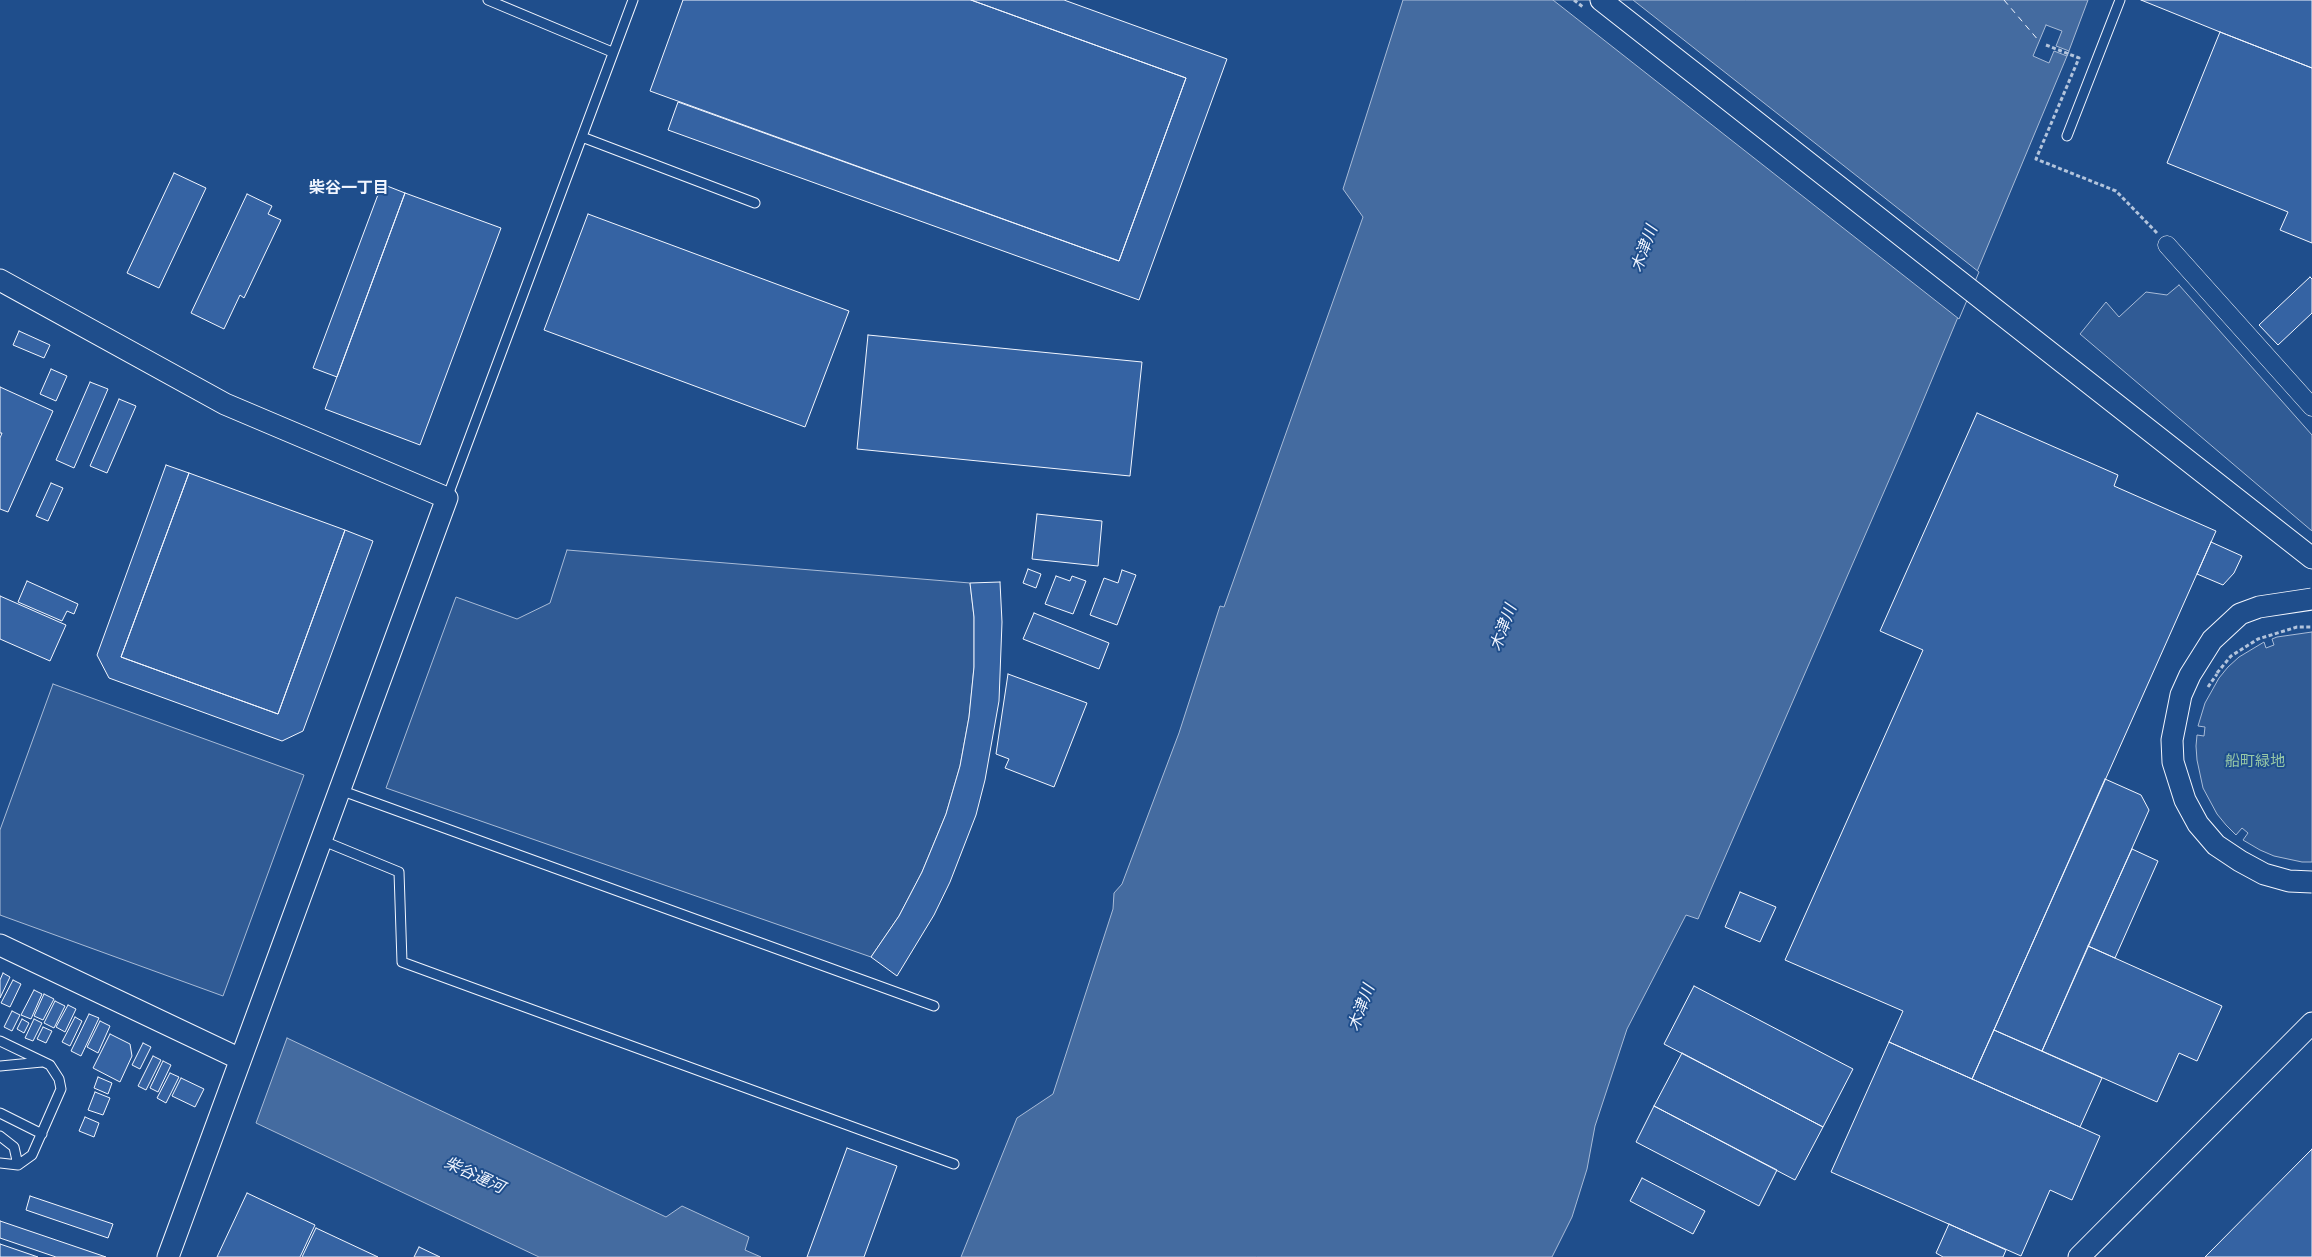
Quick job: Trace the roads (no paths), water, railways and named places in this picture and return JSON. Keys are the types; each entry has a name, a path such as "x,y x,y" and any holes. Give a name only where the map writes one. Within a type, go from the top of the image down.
{"street":[{"path":"1601,0 2311,557"},
{"path":"2167,245 2312,407"},
{"path":"0,280 225,404 447,498 168,1257"},
{"path":"2312,600 2258,607 2240,614 2212,640 2190,675 2181,695 2172,740 2173,762 2185,800 2198,824 2216,845 2264,874 2288,881 2312,883"},
{"path":"2312,605 2263,614 2245,621 2216,646 2194,682 2185,702 2176,746 2178,769 2189,806 2202,831 2221,852 2244,868 2268,880 2293,888 2312,889"},
{"path":"0,945 240,1059"},
{"path":"2078,1257 2312,1023"}],"lane":[{"path":"488,0 612,52"},
{"path":"447,498 633,0"},
{"path":"2067,136 2120,0"},
{"path":"582,137 755,203"},
{"path":"339,790 934,1006"},
{"path":"321,840 398,872 402,962 954,1164"},
{"path":"0,1042 45,1062 57,1074 61,1089 32,1155 18,1165 0,1163"},
{"path":"0,1066 45,1062"},
{"path":"0,1113 42,1134"},
{"path":"0,1136 14,1147 18,1165"}],"water":[{"name":"木津川","path":"1403,0 2088,0 2067,56 1910,432 1698,919 1686,915 1627,1029 1595,1126 1587,1169 1572,1217 1552,1257 961,1257 1017,1118 1053,1094 1113,909 1114,893 1122,884 1179,733 1220,606 1224,607 1363,217 1343,189"},
{"name":"柴谷運河","path":"287,1038 666,1217 682,1206 749,1237 745,1250 761,1257 539,1257 256,1123"}],"district":[{"name":"柴谷一丁目","path":"349,189"}],"park label":[{"name":"船町緑地","path":"2255,762"}]}
